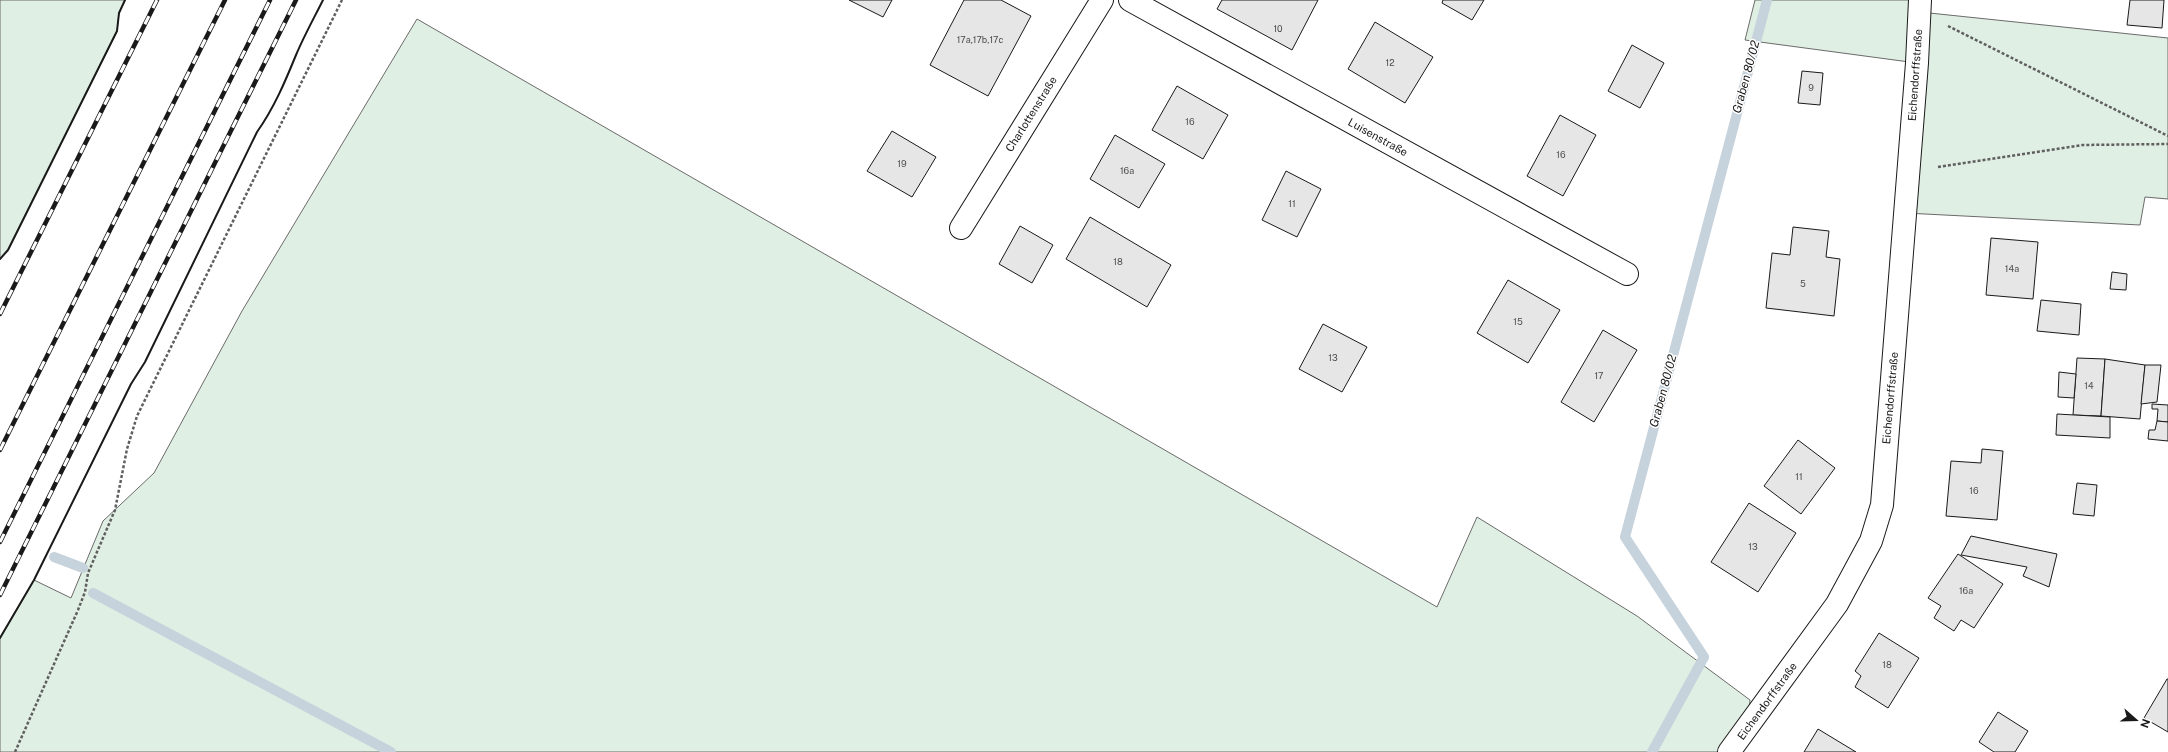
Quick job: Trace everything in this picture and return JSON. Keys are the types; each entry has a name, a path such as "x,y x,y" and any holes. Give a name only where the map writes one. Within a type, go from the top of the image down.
{"street":[{"name":"Charlottenstraße","path":"961,228 1102,0"},
{"name":"Luisenstraße","path":"1130,0 1627,274"},
{"name":"Eichendorffstraße","path":"1729,752 1837,604 1871,541 1882,505 1917,62 1920,6"}],"path":[{"path":"15,752 85,592 88,574 115,510 127,449 137,416 342,0"},
{"path":"1920,6 2168,136"},
{"path":"1908,171 2083,145 2168,144"}],"green space":[{"path":"0,0 125,0 119,13 117,31 8,250 0,259"},
{"path":"1755,0 1920,0 1920,12 2168,38 2168,199 2145,197 2140,225 1905,213 1917,63 1745,40"},
{"path":"417,19 1437,607 1477,517 1637,616 1750,700 1748,726 1724,752 0,752 0,638 34,580 71,598 103,521 154,473 242,311"}],"building":[{"path":"849,0 892,0 883,17"},
{"path":"964,0 1001,0 1031,16 988,96 930,65"},
{"path":"1222,0 1318,0 1292,50 1217,9"},
{"path":"1443,0 1484,0 1472,20 1442,3"},
{"path":"2130,0 2164,0 2162,28 2127,25"},
{"path":"1375,22 1433,57 1405,103 1348,69"},
{"path":"1632,45 1664,63 1640,108 1608,91"},
{"path":"1802,71 1823,73 1820,105 1798,103"},
{"path":"1177,86 1228,115 1203,159 1152,130"},
{"path":"1560,115 1596,135 1563,196 1527,176"},
{"path":"892,131 936,157 912,197 867,171"},
{"path":"1115,135 1165,164 1139,208 1090,179"},
{"path":"1286,171 1321,189 1297,237 1262,220"},
{"path":"1090,217 1171,265 1147,307 1066,259"},
{"path":"1020,226 1053,245 1032,283 999,264"},
{"path":"1793,227 1829,231 1826,257 1840,259 1834,316 1766,308 1772,253 1790,255"},
{"path":"1991,238 2038,242 2033,299 1986,295"},
{"path":"2112,272 2127,274 2126,290 2110,289"},
{"path":"1508,280 1560,310 1528,363 1477,333"},
{"path":"2041,300 2081,304 2079,335 2037,331"},
{"path":"1323,324 1367,347 1342,392 1299,369"},
{"path":"1603,330 1637,350 1594,422 1561,402"},
{"path":"2077,358 2105,359 2101,416 2073,415"},
{"path":"2105,359 2145,365 2140,419 2101,416"},
{"path":"2145,365 2161,365 2157,402 2141,404"},
{"path":"2059,372 2076,374 2074,398 2058,397"},
{"path":"2152,404 2168,405 2168,422 2157,421 2158,409 2152,409"},
{"path":"2057,414 2110,417 2110,438 2056,435"},
{"path":"2157,421 2168,422 2168,441 2148,439 2149,430 2155,430"},
{"path":"1798,440 1835,468 1801,514 1764,486"},
{"path":"1982,449 2003,451 1997,520 1946,516 1951,461 1981,463"},
{"path":"2077,483 2097,485 2094,516 2073,514"},
{"path":"1749,503 1796,533 1758,592 1711,562"},
{"path":"1971,536 2057,554 2049,587 2023,576 2027,567 1961,555"},
{"path":"1958,554 2003,584 1974,628 1961,620 1954,631 1934,618 1941,606 1928,598"},
{"path":"1879,633 1919,658 1888,708 1855,687 1861,676 1855,671"},
{"path":"2168,679 2168,732 2144,718"},
{"path":"1998,712 2028,731 2015,752 1994,752 1979,742"},
{"path":"1818,729 1856,752 1804,752"}],"waterway":[{"name":"Graben 80/02","path":"1652,752 1704,657 1625,537 1767,0"},
{"path":"54,557 83,568"},
{"path":"93,593 391,752"}],"railway":[{"path":"0,314 157,0"},
{"path":"0,450 225,0"},
{"path":"0,542 270,0"},
{"path":"0,595 296,0"}],"wall":[{"path":"0,259 8,250 117,31 119,13 125,0"},
{"path":"0,638 34,580 131,384 145,362 257,132 279,95 302,41 323,0"}]}
